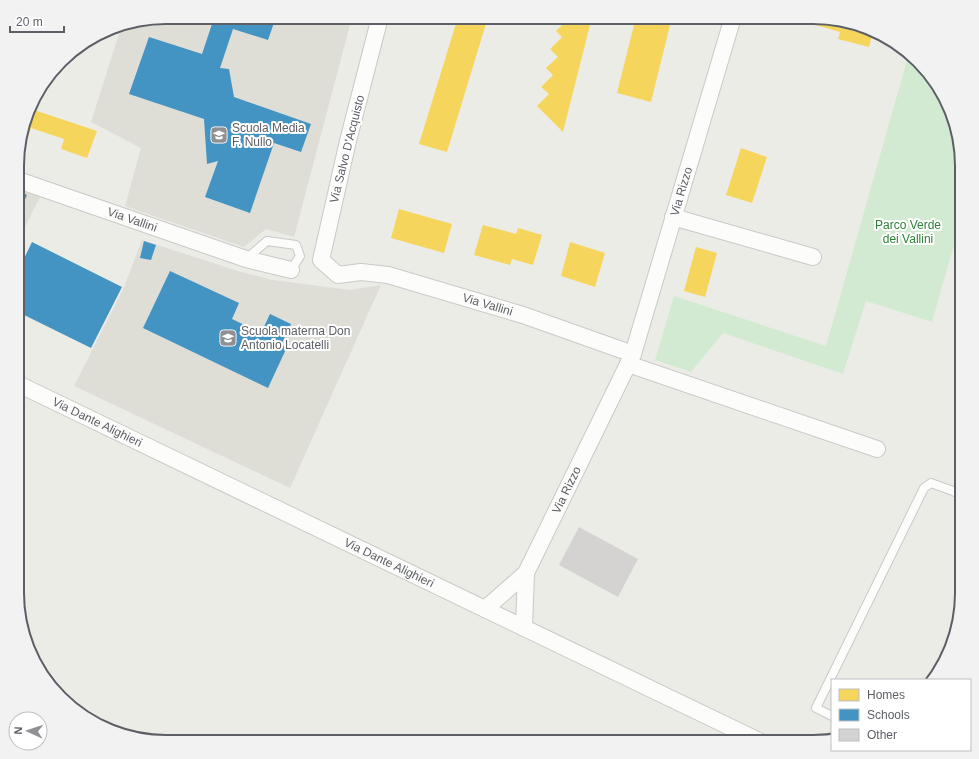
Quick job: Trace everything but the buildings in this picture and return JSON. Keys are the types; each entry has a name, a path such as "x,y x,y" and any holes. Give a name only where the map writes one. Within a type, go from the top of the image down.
{"street":[{"name":"Via Salvo D'Acquisto","path":"338,275 320,260 348,141 378,24"},
{"name":"Via Rizzo","path":"485,609 526,573 630,359 731,24"},
{"name":"Via Vallini","path":"24,182 246,259 291,270"},
{"path":"673,217 813,257"},
{"name":"Via Vallini","path":"338,275 361,272 388,275 523,315 630,359"},
{"path":"630,359 877,448"},
{"name":"Via Dante Alighieri","path":"24,387 746,735"},
{"name":"Via Rizzo","path":"524,628 526,573"}],"lane":[{"name":"Via Vallini","path":"246,259 267,242 296,245 300,256 291,270"},
{"path":"831,716 816,708 924,488 931,483 955,492"}],"shaded area":[{"name":"Scuola Media F. Nullo","path":"157,24 350,24 294,237 266,229 244,247 125,206 141,148 91,122 119,32"},
{"path":"24,191 40,197 24,229"},
{"name":"Scuola materna Don Antonio Locatelli","path":"142,240 241,272 273,280 350,290 381,285 290,488 74,386 124,287"}],"green space":[{"name":"Parco Verde dei Vallini","path":"907,59 926,80 940,103 950,129 955,157 955,242 932,322 866,301 843,374 723,333 691,372 655,360 674,296 826,346"}],"place":[{"name":"Scuola Media F. Nullo","path":"219,135"},
{"name":"Scuola materna Don Antonio Locatelli","path":"228,338"}]}
